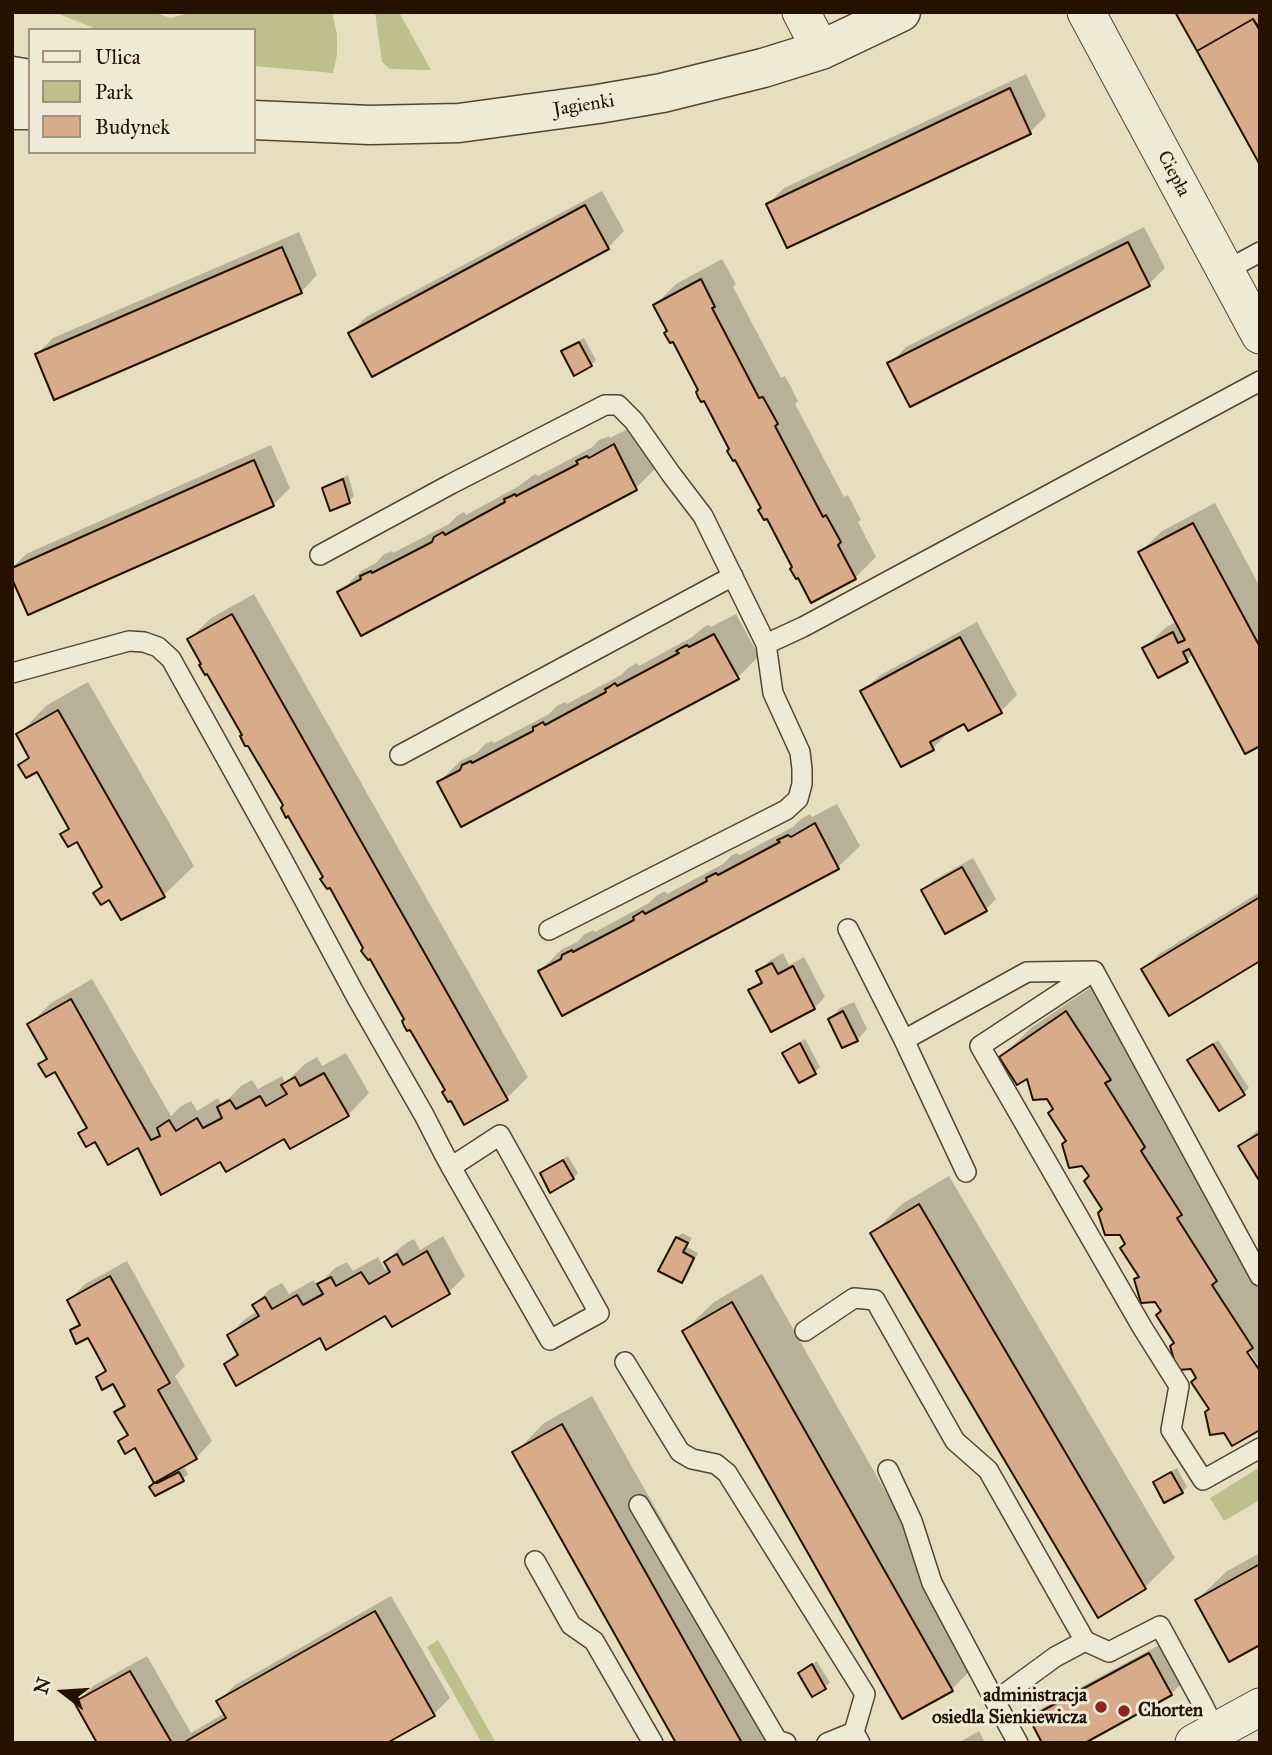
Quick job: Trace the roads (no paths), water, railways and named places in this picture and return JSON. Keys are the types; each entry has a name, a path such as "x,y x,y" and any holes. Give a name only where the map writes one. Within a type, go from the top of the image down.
{"street":[{"path":"801,12 821,50"},
{"name":"Jagienki","path":"256,120 369,125 459,122 598,104 662,93 763,68 821,50 901,12"},
{"name":"Ciepła","path":"1086,12 1260,335"},
{"path":"1205,1737 1260,1707"}],"lane":[{"path":"1225,271 1260,252"},
{"path":"766,644 803,627 1260,381"},
{"path":"320,555 605,405 618,405 634,421 703,516 766,644 773,693 800,752 802,784 797,799 786,810 549,930"},
{"path":"400,755 733,576"},
{"path":"12,673 130,641 158,647 171,659 451,1167 550,1340 599,1313 500,1135 451,1167"},
{"path":"849,929 966,1172"},
{"path":"904,1040 1027,972 1094,971"},
{"path":"1094,971 1260,1276"},
{"path":"1094,971 980,1046 1179,1386 1171,1430 1203,1480 1260,1448"},
{"path":"805,1331 854,1298 875,1300 955,1441 988,1470 1085,1641 1109,1653 1160,1626 1204,1707 1205,1737"},
{"path":"625,1362 680,1452 692,1459 716,1464 727,1473 865,1694 857,1738 827,1743"},
{"path":"888,1470 912,1521 932,1583 1018,1743"},
{"path":"639,1505 777,1740 786,1743"},
{"path":"535,1561 571,1625 594,1640 653,1743"},
{"path":"995,1701 1055,1657 1085,1641"}],"place":[{"name":"administracja osiedla Sienkiewicza","path":"1101,1707"},
{"name":"Chorten","path":"1124,1711"}]}
